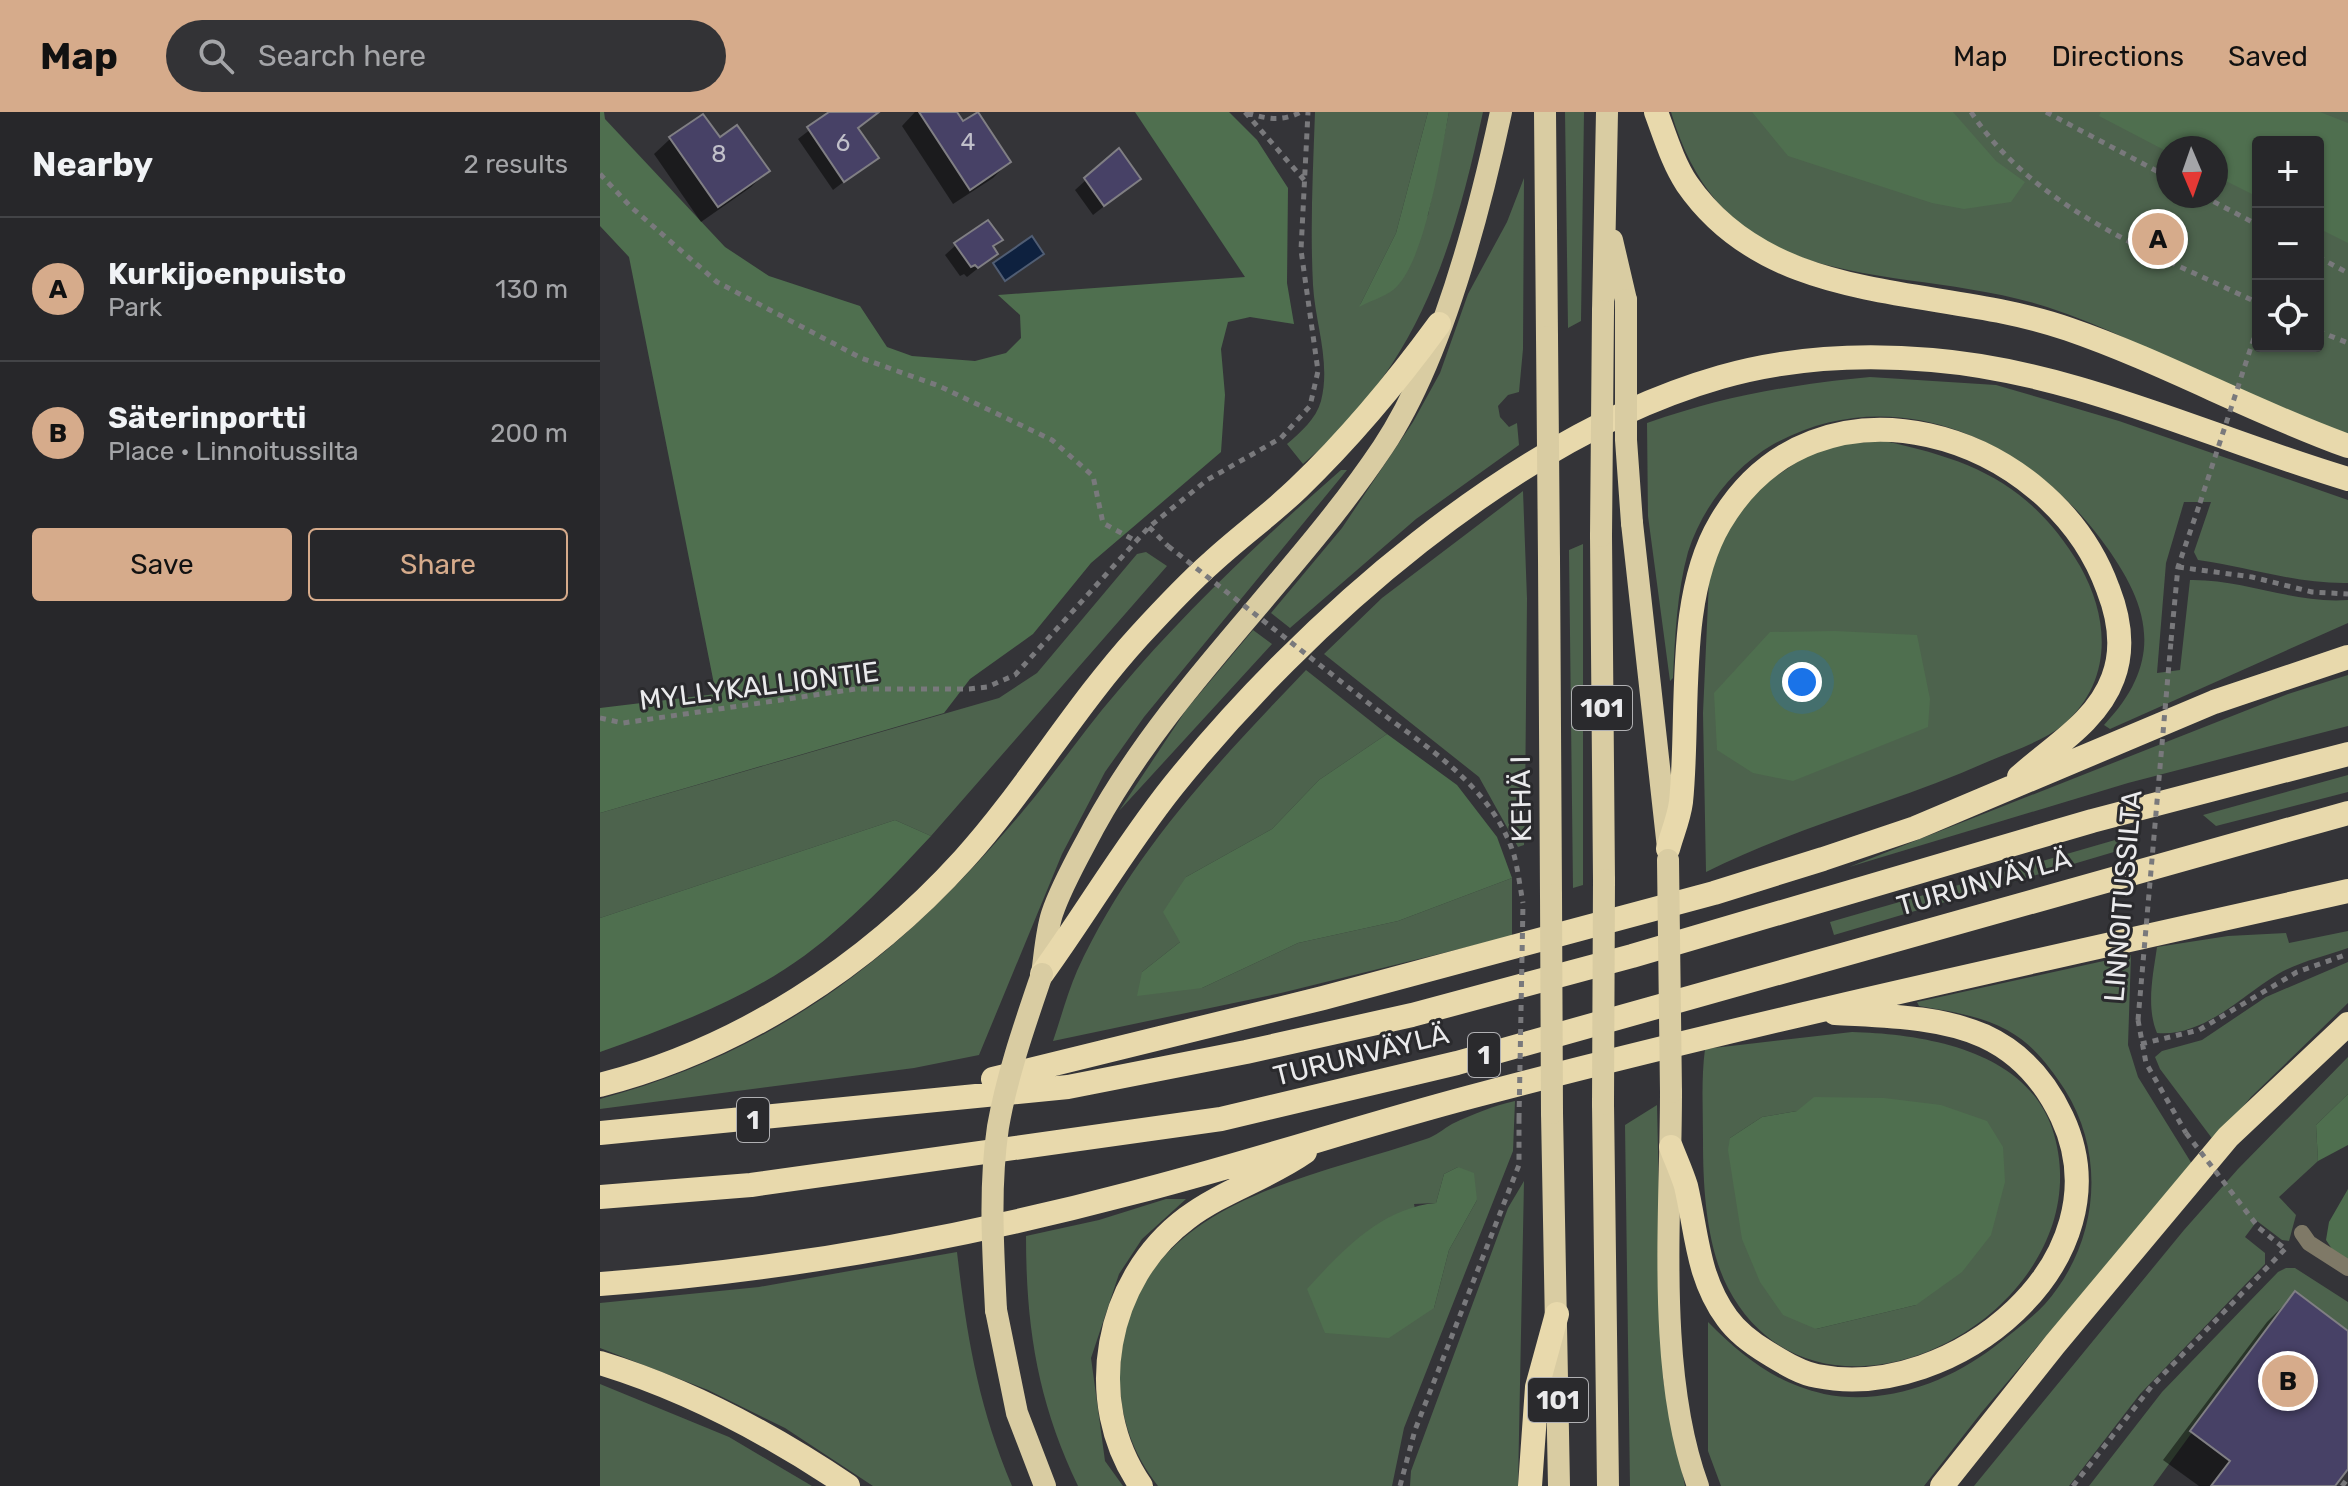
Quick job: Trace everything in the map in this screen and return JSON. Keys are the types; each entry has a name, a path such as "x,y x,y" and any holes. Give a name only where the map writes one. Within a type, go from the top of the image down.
{"highway":[{"path":"1045,1486 1017,1413 996,1310 993,1188 998,1127 1042,974 1052,914 1118,783 1189,685 1337,509 1384,446 1412,394 1439,324 1483,192 1501,112"},
{"name":"KEHÄ I","path":"1545,112 1552,1113 1559,1486"},
{"name":"101","path":"1607,112 1601,536 1608,1486"},
{"path":"1656,112 1686,182 1707,210 1774,261 1824,279 2033,317 2123,350 2348,446"},
{"path":"1604,208 1626,300 1626,440 1632,523 1668,855 1671,1346 1680,1423 1698,1486"},
{"path":"600,1085 680,1060 722,1040 799,998 875,944 965,858 1137,638 1209,565 1295,491 1352,434 1391,390 1439,324"},
{"path":"1042,974 1078,923 1120,853 1175,783 1242,707 1321,629 1445,523 1501,483 1584,433 1661,397 1723,376 1792,363 1866,358 1932,360 2002,369 2065,384 2348,479"},
{"path":"1668,855 1681,805 1692,617 1707,552 1724,516 1757,475 1806,443 1830,434 1888,428 1948,440 1977,452 2027,482 2054,506 2075,530 2104,576 2119,630 2119,655 2113,679 2088,720 2002,792"},
{"path":"905,1103 1067,1059 1323,998 1714,893 1915,828 2214,702 2348,657"},
{"name":"TURUNVÄYLÄ","path":"600,1133 1068,1087 1412,1015 1632,956 2092,821 2348,754"},
{"name":"TURUNVÄYLÄ","path":"600,1197 751,1185 1221,1119 1457,1063 2348,813"},
{"path":"600,1284 716,1274 960,1234 1130,1194 1466,1098 1804,1011 2348,891"},
{"path":"1671,1147 1686,1185 1695,1246 1706,1283 1728,1319 1752,1344 1784,1363 1814,1376 1849,1381 1890,1376 1930,1365 2005,1320 2048,1272 2065,1243 2074,1212 2078,1174 2072,1138 2054,1100 2034,1071 1984,1036 1919,1019 1804,1011"},
{"path":"1942,1486 2055,1344 2228,1137 2348,1024"},
{"path":"1141,1486 1115,1435 1108,1398 1110,1347 1130,1283 1154,1250 1187,1218 1284,1167 1324,1140"},
{"path":"1530,1486 1537,1387 1557,1314"},
{"path":"600,1363 682,1392 742,1421 798,1452 848,1486"}],"street":[{"path":"2302,1233 2309,1243 2348,1268"}],"path":[{"path":"1246,112 1270,120 1301,112"},
{"path":"1246,112 1306,181"},
{"name":"MYLLYKALLIONTIE","path":"600,718 623,723 856,689 969,689 1015,675 1149,527 1207,480 1281,438 1310,406 1318,371 1302,279 1308,112"},
{"path":"1971,112 2009,162 2057,198 2102,227 2252,300"},
{"path":"2046,112 2156,171"},
{"path":"600,174 631,207 717,282 861,358 939,386 1052,440 1093,476 1103,523 1136,541"},
{"path":"2226,208 2252,222"},
{"path":"2324,260 2348,273"},
{"path":"2324,333 2348,343"},
{"name":"LINNOITUSSILTA","path":"2073,1486 2084,1467 2151,1387 2285,1249 2259,1228 2186,1133 2146,1063 2138,1020 2178,567 2252,344"},
{"path":"1149,527 1168,546 1461,773 1500,825 1514,854 1523,903 1519,1165 1415,1430 1400,1486"},
{"path":"2178,567 2252,577 2312,592 2348,594"},
{"path":"2141,1044 2199,1030 2297,972 2348,954"},
{"path":"2342,1486 2348,1478"}],"green space":[{"path":"600,112 604,112 605,119 725,247 769,276 860,306 887,347 912,356 975,361 1006,353 1021,338 1020,315 998,295 1245,277 1135,112 1229,112 1257,140 1288,188 1287,283 1294,324 1250,317 1228,322 1221,349 1225,395 1221,452 1091,563 1033,634 970,679 944,713 600,813 600,708 716,694 629,257 600,226"},
{"path":"1315,112 1428,112 1396,233 1360,305 1428,215 1449,112 1483,112 1458,214 1424,305 1402,347 1375,388 1342,427 1303,464 1287,444 1316,414 1324,386 1312,263"},
{"path":"1428,112 1449,112 1423,234 1404,277 1393,290 1359,307 1396,233"},
{"path":"1565,112 1584,112 1581,321 1568,328"},
{"path":"1671,112 2348,112 2348,436 2047,307 1990,293 1824,264 1775,246 1733,218 1697,174"},
{"path":"1752,112 1953,112 1996,161 2025,182 2011,202 1964,209 1932,203 1788,156"},
{"path":"2101,112 2320,112 2348,123 2348,243 2324,231 2324,136 2252,136 2252,194 2228,182 2228,136 2156,136 2156,146 2099,116"},
{"path":"1524,178 1523,349 1519,392 1508,395 1498,406 1500,417 1509,427 1517,423 1519,445 1416,519 1290,628 1271,613 1342,528 1413,422 1440,373 1468,294 1507,222"},
{"path":"1870,377 1996,385 2119,421 2348,500 2348,583 2292,578 2198,560 2194,552 2211,502 2184,502 2166,563 2157,673 2180,670 2190,580 2230,583 2308,598 2348,600 2348,623 2110,729 2104,725 2124,701 2137,678 2143,655 2144,632 2140,609 2130,586 2100,538 2069,502 2033,471 1994,447 1952,428 1908,418 1863,417 1817,426 1772,445 1744,465 1710,505 1694,536 1684,567 1673,678 1670,681 1648,516 1647,423 1757,393"},
{"path":"1884,441 1945,457 1997,480 2020,495 2061,538 2080,566 2097,607 2102,649 2091,689 2063,725 2036,741 1952,777 1775,842 1706,872 1703,713 1709,580 1721,543 1753,492 1822,445"},
{"path":"1341,470 1347,470 1144,717 1105,772 1062,854 979,1055 914,1068 600,1109 600,1099 666,1078 726,1053 782,1024 835,990 884,952 978,862 1035,796 1105,706 1197,604"},
{"path":"1523,491 1527,599 1525,810 1524,845 1518,847 1479,777 1324,654 1382,598"},
{"path":"1583,544 1583,885 1573,888 1569,550"},
{"path":"1146,552 1167,566 931,836 895,820 600,918 600,813 999,698 1037,673 1137,554"},
{"path":"1253,630 1272,644 1119,811 1186,710"},
{"path":"1770,632 1917,635 1930,699 1928,727 1793,781 1753,773 1717,750 1714,693"},
{"path":"1306,670 1387,734 1319,780 1272,829 1186,877 1180,942 1142,972 1202,988 1298,943 1398,921 1512,878 1512,936 1281,993 1053,1041 1077,971 1123,887 1209,775"},
{"path":"2348,675 2348,726 2128,783 1849,867 2288,694"},
{"path":"1387,734 1457,785 1497,837 1512,878 1398,921 1298,943 1202,988 1137,996 1142,972 1180,942 1163,912 1186,877 1272,829 1319,780"},
{"path":"2348,775 2348,792 2216,826 2203,815"},
{"path":"895,820 931,836 824,941 785,969 741,994 672,1025 600,1052 600,918"},
{"path":"2122,838 2124,849 1834,935 1830,922"},
{"path":"2348,931 2348,948 2286,970 2191,1029 2157,1033 2151,1002 2157,947 2228,936 2286,933 2289,943"},
{"path":"2131,955 2128,1045 2138,1077 2192,1164 1981,1413 1924,1486 1721,1486 1708,1451 1708,1322 1760,1367 1790,1383 1824,1394 1869,1397 1914,1388 1956,1371 1994,1347 2045,1304 2076,1255 2086,1228 2091,1200 2087,1143 2078,1116 2065,1090 2046,1064 2016,1036 1987,1021 1919,1006 1917,1002"},
{"path":"2348,962 2348,1003 2251,1097 2214,1141 2160,1069 2155,1057 2162,1051 2202,1040 2266,997"},
{"path":"1852,1032 1940,1043 1996,1064 2019,1080 2039,1102 2052,1128 2059,1194 2040,1254 2001,1304 1948,1342 1888,1363 1827,1364 1771,1340 1728,1288 1710,1235 1703,1158 1705,1049","holes":["1797,1111 1916,1305 1816,1329 1730,1138 1762,1117"]},
{"path":"2348,1057 2348,1094 2316,1125 2318,1161 2279,1197 2296,1215 2289,1241 2282,1240 2257,1221 2245,1237 2265,1253 2265,1264 2140,1394 2069,1486 1974,1486 2184,1230 2238,1169"},
{"path":"2348,1094 2348,1145 2318,1161 2316,1125"},
{"path":"1814,1097 1884,1098 1941,1105 1987,1121 2003,1147 2005,1182 1991,1235 1962,1272 1916,1305 1816,1329 1783,1315 1760,1282 1742,1239 1728,1150 1730,1138 1762,1117 1797,1111"},
{"path":"1515,1101 1513,1151 1404,1428 1392,1486 1158,1486 1139,1456 1126,1425 1120,1374 1121,1356 1134,1304 1159,1262 1194,1230 1235,1205 1331,1168 1430,1138 1460,1120","holes":["1458,1167 1477,1200 1449,1250 1434,1308 1414,1204 1436,1203 1444,1174"]},
{"path":"1657,1105 1663,1379 1685,1486 1630,1486 1625,1125"},
{"path":"1458,1167 1474,1173 1477,1200 1449,1250 1434,1308 1389,1338 1325,1333 1307,1289 1349,1246 1380,1222 1398,1213 1436,1203 1444,1174"},
{"path":"1524,1181 1518,1486 1410,1486 1411,1471 1508,1208"},
{"path":"2348,1189 2348,1264 2338,1258 2326,1240 2329,1222"},
{"path":"1166,1199 1186,1199 1142,1239 1119,1274 1091,1358 1105,1461 1123,1486 1078,1486 1053,1425 1037,1364 1028,1302 1026,1236 1099,1220"},
{"path":"957,1252 982,1399 1012,1486 873,1486 785,1428 708,1390 600,1348 600,1303 759,1287"},
{"path":"2295,1268 2348,1302 2348,1331 2295,1291 2153,1486 2089,1486 2162,1392 2278,1272"},
{"path":"600,1384 729,1437 812,1486 600,1486"}],"water":[{"path":"1032,236 1044,254 1005,281 993,263"}],"building":[{"path":"829,112 879,112 858,128 879,158 844,182 807,127"},
{"path":"919,112 957,112 963,121 978,112 1011,162 970,190"},
{"path":"703,114 720,137 737,125 770,171 718,207 669,137"},
{"path":"1119,148 1141,179 1104,206 1084,178"},
{"path":"988,220 1003,240 993,246 998,254 978,268 975,265 971,267 954,243"},
{"path":"2295,1291 2348,1331 2348,1469 2335,1486 2211,1486 2230,1461 2190,1431"}],"place":[{"name":"Kurkijoenpuisto","path":"2158,239"},
{"name":"Säterinportti","path":"2288,1381"}]}
